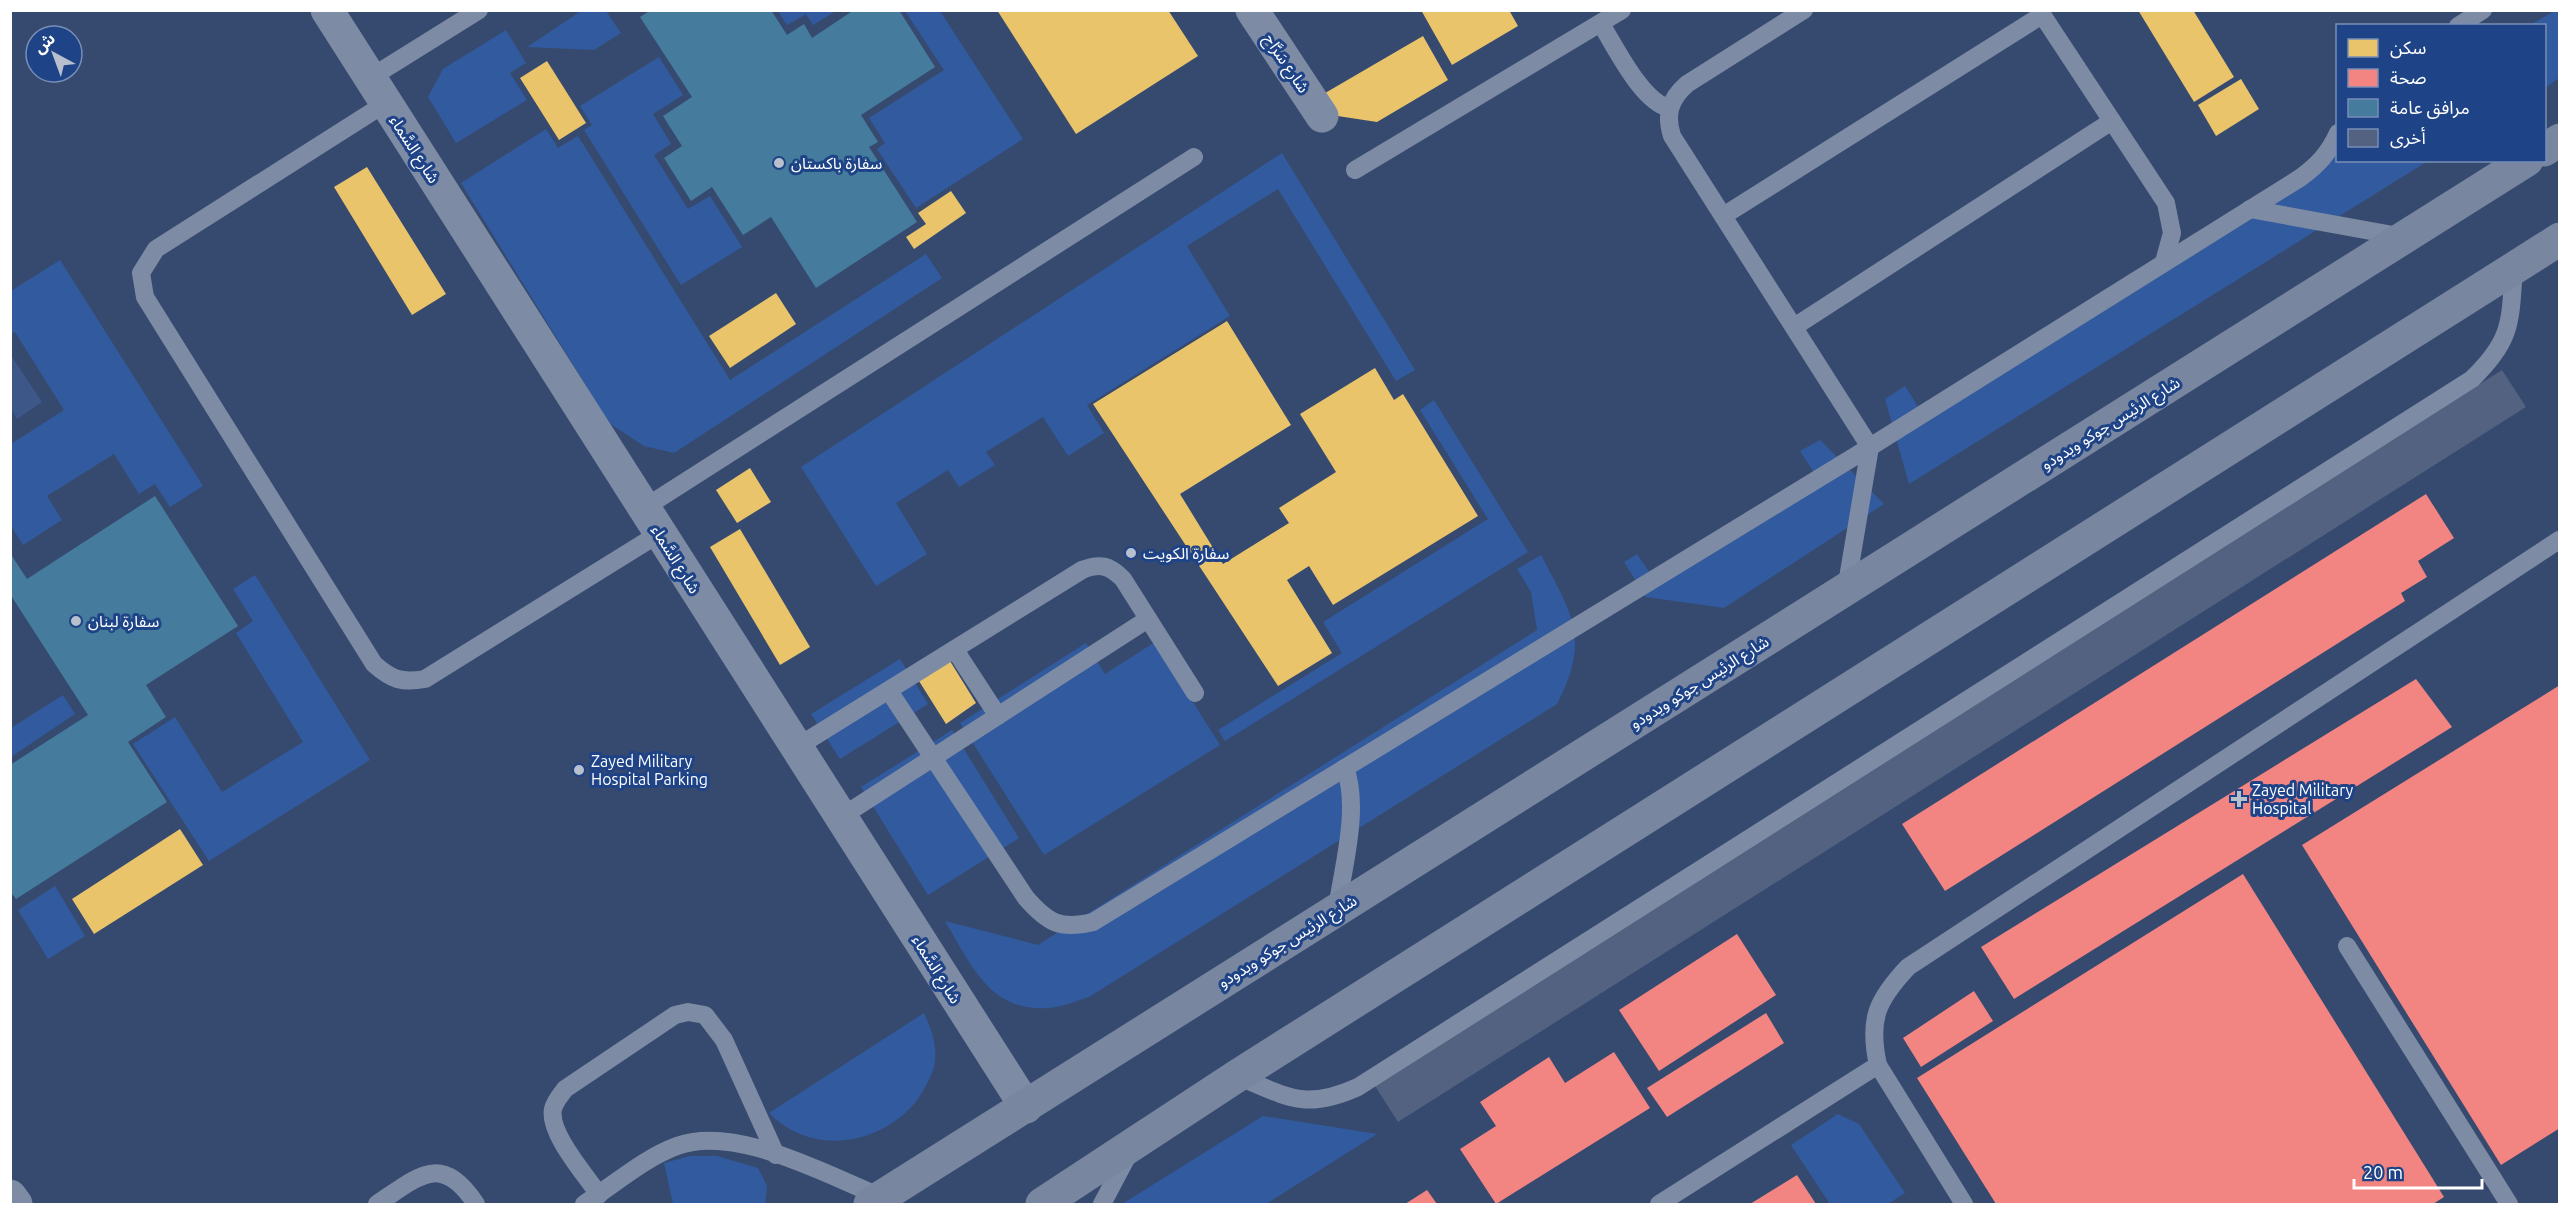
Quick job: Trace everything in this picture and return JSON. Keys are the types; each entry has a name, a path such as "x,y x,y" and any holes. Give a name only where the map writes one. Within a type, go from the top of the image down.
{"street":[{"name":"شارع السَّماء","path":"327,10 1026,1107"},
{"name":"شارع سَرَّاح","path":"1252,10 1322,116"},
{"path":"2546,149 2559,140"},
{"name":"شارع الرئيس جوكو ويدودو","path":"876,1201 2524,162"},
{"path":"1042,1204 1237,1077 2559,238"},
{"path":"10,1196 16,1204"}],"lane":[{"path":"479,10 378,91 156,249 141,273 145,297 374,664 387,676 402,683 425,680 652,521 1194,157"},
{"path":"1354,170 1623,10"},
{"path":"1804,10 1687,84 1678,92 1669,108 1668,115 1672,136 1870,447 1846,590"},
{"path":"2461,24 2483,10"},
{"path":"1724,216 2040,13 2166,203 2172,233 2164,262"},
{"path":"1601,24 1646,94 1660,106 1669,108"},
{"path":"1794,327 2112,121"},
{"path":"889,691 1026,898 1040,914 1056,924 1074,927 1093,922 1870,447 2250,209 2316,166 2329,152 2336,135"},
{"path":"2250,209 2404,237"},
{"path":"1237,1077 1288,1097 1309,1101 1332,1099 1358,1088 2472,379 2495,357 2506,336 2514,267"},
{"path":"1964,1204 1878,1065 1873,1039 1876,1012 1887,989 1908,967 2559,540"},
{"path":"797,747 1082,570 1096,564 1112,568 1123,579 1195,693"},
{"path":"842,817 1148,619"},
{"path":"955,650 998,716"},
{"path":"1337,909 1351,807 1351,783 1345,768"},
{"path":"2347,946 2509,1204"},
{"path":"776,1155 724,1040 705,1015 688,1012 675,1016 565,1089 557,1099 553,1110 555,1129 592,1200 660,1153 697,1141 718,1139 738,1142 776,1155 876,1201"},
{"path":"1659,1204 1878,1065"},
{"path":"1102,1204 1132,1146"},
{"path":"377,1204 419,1177 441,1174 453,1178 464,1186 476,1204"}],"shaded area":[{"path":"581,11 606,11 621,33 594,50 527,47"},
{"path":"778,11 836,11 813,25 806,14 787,25"},
{"path":"905,11 940,11 1023,139 916,208 877,149 885,143 869,118 944,70"},
{"path":"2554,11 2559,11 2559,78 2546,87 2546,24 2532,24"},
{"path":"506,30 526,63 510,73 527,100 456,143 428,97 443,69"},
{"path":"659,57 683,95 653,114 671,144 654,155 688,209 710,196 742,247 681,285 584,130 592,125 580,106"},
{"path":"546,129 558,148 578,136 730,380 926,254 942,278 674,453 644,446 609,423 461,183"},
{"path":"2336,148 2336,162 2426,162 1909,484 1885,399 1905,386 1920,410"},
{"path":"1282,153 1415,370 1396,381 1278,189 1187,246 1230,316 1087,405 1104,433 1068,456 1043,417 986,452 995,465 959,487 948,470 896,503 927,554 876,586 801,467"},
{"path":"60,260 203,486 170,507 155,484 139,494 114,454 47,496 62,520 23,545 11,526 11,444 64,410 15,332 11,334 11,291"},
{"path":"12,357 42,402 17,419 11,409"},
{"path":"1434,400 1528,552 1225,741 1218,730 1342,653 1323,622 1488,519 1420,410"},
{"path":"1820,440 1884,504 1724,608 1646,597 1624,562 1637,554 1654,579 1817,477 1800,451"},
{"path":"1541,555 1569,611 1575,644 1573,662 1557,704 1089,997 1048,1008 1028,1007 996,994 973,968 945,921 1038,945 1537,630 1531,592 1517,569"},
{"path":"255,575 370,760 209,861 133,744 175,717 222,792 303,742 236,633 253,621 233,589"},
{"path":"1155,642 1220,745 1044,855 960,723 1086,643 1105,674"},
{"path":"900,659 928,704 840,759 811,714"},
{"path":"63,695 75,714 11,757 11,728"},
{"path":"952,730 1019,838 928,895 861,787"},
{"path":"55,886 85,936 48,959 18,910"},
{"path":"924,1013 934,1043 935,1062 924,1089 915,1103 900,1118 864,1136 844,1140 824,1140 804,1136 786,1127 769,1113"},
{"path":"1838,1114 1859,1124 1905,1193 1888,1204 1830,1204 1791,1145"},
{"path":"1263,1116 1377,1134 1266,1204 1122,1204"},
{"path":"690,1156 717,1156 758,1168 767,1186 765,1204 673,1204 664,1163"}],"building: سكن":[{"path":"997,10 1168,10 1198,56 1076,134"},
{"path":"1421,10 1509,10 1518,26 1452,65"},
{"path":"2138,10 2193,10 2234,77 2194,102"},
{"path":"1423,36 1448,80 1377,122 1331,115 1320,96"},
{"path":"547,61 586,123 559,140 520,78"},
{"path":"2241,79 2259,109 2216,136 2198,105"},
{"path":"367,167 446,294 412,315 334,187"},
{"path":"951,191 966,213 914,249 906,237 926,224 918,213"},
{"path":"776,293 796,324 730,368 709,336"},
{"path":"1227,321 1291,425 1180,494 1223,564 1289,523 1279,508 1336,472 1300,414 1375,368 1394,400 1403,394 1478,516 1333,605 1309,566 1287,580 1332,653 1278,686 1093,404"},
{"path":"750,468 771,502 737,523 716,490"},
{"path":"740,529 810,647 780,665 710,547"},
{"path":"950,661 976,703 946,724 919,681"},
{"path":"180,829 203,865 94,934 72,899"}],"building: صحة":[{"path":"2426,494 2454,538 2418,561 2427,577 2401,593 2405,601 1945,891 1902,824"},
{"path":"2416,679 2452,727 2014,999 1981,947"},
{"path":"2560,685 2560,1128 2501,1165 2302,845"},
{"path":"2243,874 2444,1197 2433,1204 1996,1204 1917,1078"},
{"path":"1737,934 1776,995 1659,1071 1619,1010"},
{"path":"1974,991 1993,1021 1921,1067 1903,1038"},
{"path":"1766,1013 1784,1043 1667,1117 1647,1088"},
{"path":"1614,1052 1650,1108 1496,1204 1460,1149 1496,1126 1480,1102 1549,1057 1565,1083"},
{"path":"1797,1175 1816,1204 1750,1204"},
{"path":"1427,1190 1437,1204 1405,1204"}],"building: مرافق عامة":[{"path":"651,10 771,10 787,35 804,24 812,38 854,10 899,10 935,67 861,115 878,142 869,147 917,222 816,288 771,217 743,235 712,187 691,201 664,158 682,146 663,116 692,97 640,17"},
{"path":"155,496 238,626 146,685 166,717 128,742 167,802 16,899 10,891 10,765 88,715 10,594 10,553 27,579"}],"building: أخرى":[{"path":"2502,370 2526,407 1398,1122 1375,1086"}],"place":[{"name":"سفارة باكستان","path":"779,163"},
{"name":"سفارة الكويت","path":"1131,553"},
{"name":"سفارة لبنان","path":"76,621"},
{"name":"Zayed Military Hospital Parking","path":"579,770"},
{"name":"Zayed Military Hospital","path":"2239,799"}]}
